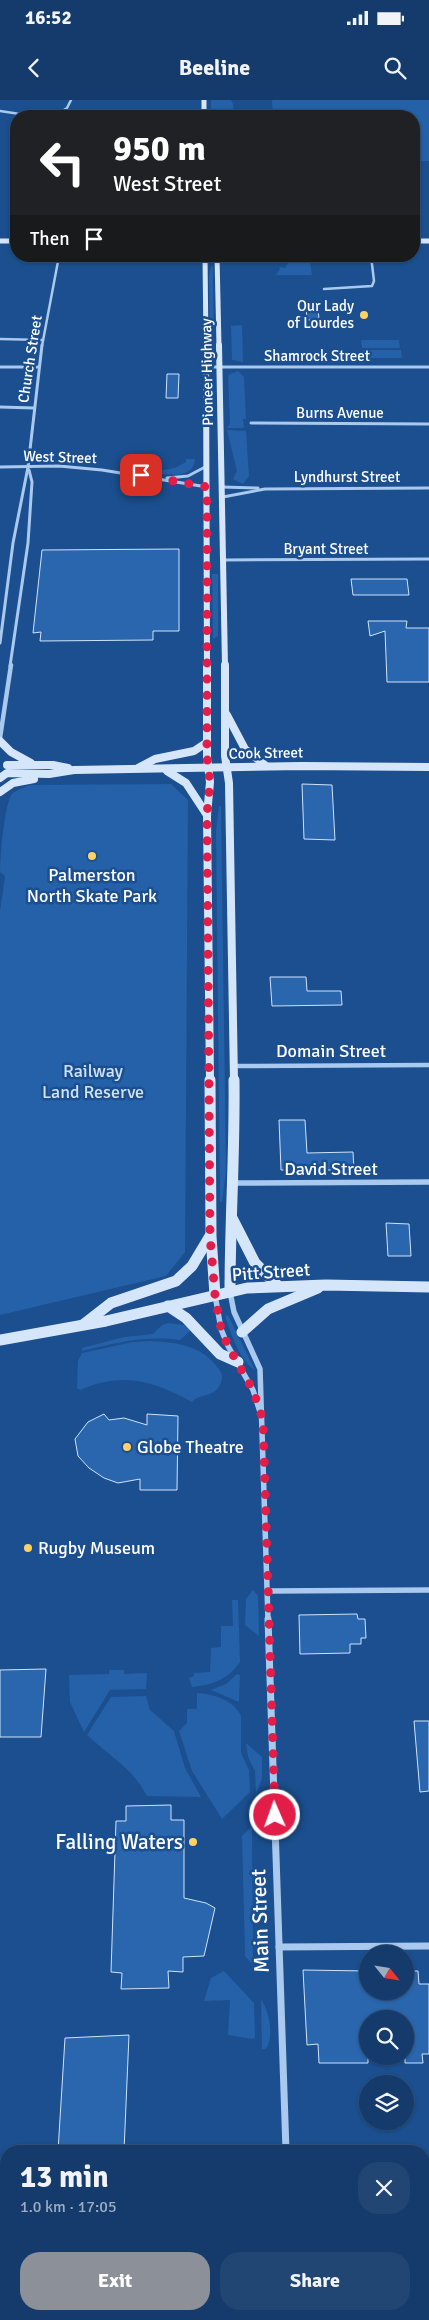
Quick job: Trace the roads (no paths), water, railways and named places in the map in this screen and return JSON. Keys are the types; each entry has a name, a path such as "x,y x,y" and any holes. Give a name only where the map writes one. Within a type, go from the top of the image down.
{"main road":[{"name":"Pioneer Highway","path":"204,262 207,487"},
{"name":"Pioneer Highway","path":"217,262 222,487"},
{"path":"206,418 220,417"},
{"path":"207,487 215,480 216,456 221,448"},
{"name":"Main Street","path":"207,487 206,743 210,782 207,815 210,1236 215,1295"},
{"path":"208,532 213,520 214,492 222,487"},
{"name":"Main Street","path":"222,487 226,714 224,756 227,767 234,1066 234,1183 230,1214 230,1292"},
{"path":"226,714 237,733 243,749 252,759 267,766"},
{"path":"0,739 11,752 26,761 38,765"},
{"path":"135,770 155,759 194,751 206,743"},
{"name":"Cook Street","path":"3,769 53,765 74,770"},
{"name":"Cook Street","path":"3,769 49,774 74,770 163,770 267,766 429,767"},
{"path":"163,770 181,778 207,815"},
{"path":"0,792 13,783 49,774"},
{"path":"230,1214 255,1263 278,1286"},
{"path":"83,1325 111,1303 176,1281 192,1266 210,1236"},
{"name":"Pitt Street","path":"0,1340 83,1325 230,1292 278,1286 429,1287"},
{"path":"242,1332 258,1314 273,1305 326,1286"},
{"path":"168,1306 186,1318 220,1354 238,1362"}],"street":[{"name":"Church Street","path":"0,643 14,543 28,467 43,340 58,262"},
{"path":"324,289 372,286 374,281 372,262"},
{"path":"0,339 43,340"},
{"name":"Shamrock Street","path":"206,367 429,366"},
{"path":"0,367 39,367"},
{"path":"0,408 34,408"},
{"name":"Burns Avenue","path":"251,423 429,424"},
{"path":"157,478 189,477 207,466"},
{"name":"West Street","path":"0,467 85,468 207,487"},
{"name":"Church Street","path":"0,739 28,543 32,482 28,467"},
{"name":"Lyndhurst Street","path":"222,487 266,489 429,488"},
{"name":"Lyndhurst Street","path":"222,497 266,489"},
{"name":"Bryant Street","path":"224,560 429,559"},
{"name":"Domain Street","path":"234,1066 429,1065"},
{"name":"David Street","path":"234,1183 429,1182"},
{"name":"Main Street","path":"230,1292 234,1312 260,1369 286,2145"},
{"name":"Main Street","path":"215,1295 221,1329 228,1346 253,1390 263,1420"},
{"path":"268,1590 429,1590"},
{"path":"279,1947 429,1946"}],"place":[{"name":"Our Lady of Lourdes","path":"364,315"},
{"name":"Palmerston North Skate Park","path":"92,856"},
{"name":"Globe Theatre","path":"127,1447"},
{"name":"Rugby Museum","path":"28,1548"},
{"name":"Falling Waters","path":"193,1842"}],"park label":[{"name":"Railway Land Reserve","path":"93,1081"}]}
